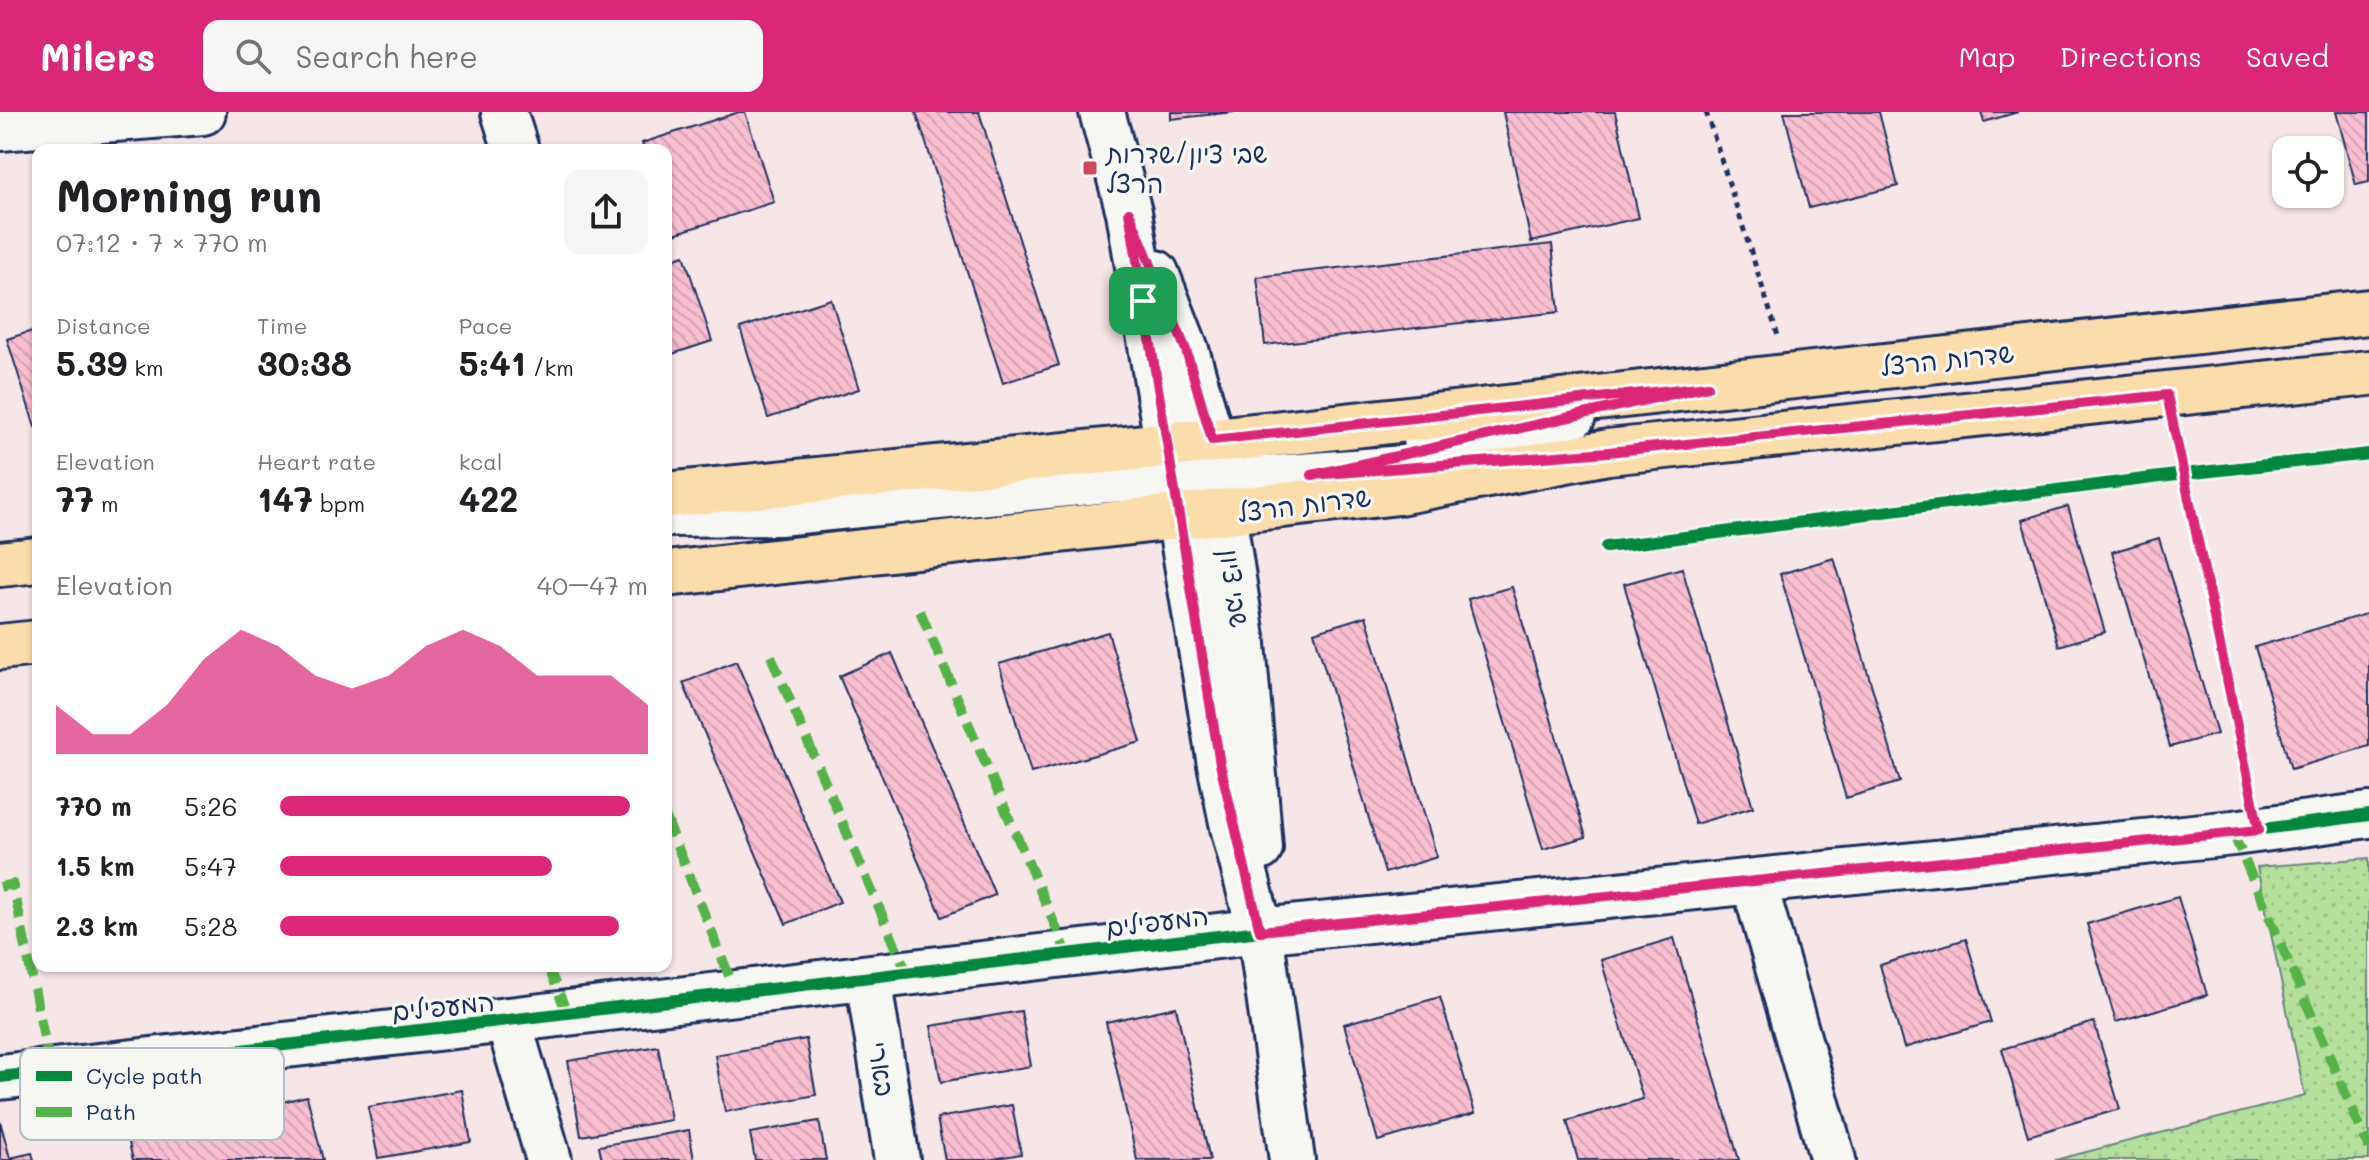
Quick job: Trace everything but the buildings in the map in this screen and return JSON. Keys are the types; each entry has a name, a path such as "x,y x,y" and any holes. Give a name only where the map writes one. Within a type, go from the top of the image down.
{"main road":[{"name":"שדרות הרצל","path":"672,495 1218,477 1708,386 2369,312"},
{"name":"שדרות הרצל","path":"672,573 1172,480 1218,477 1399,492 1608,452 2369,373"},
{"path":"0,564 32,561"},
{"path":"0,647 32,644"}],"street":[{"path":"0,128 203,112"},
{"path":"504,112 514,144"},
{"name":"שבי ציון","path":"1102,112 1129,212 1220,764 1260,931 1292,1160"},
{"name":"שבי ציון","path":"1129,212 1186,350 1218,477 1243,644 1258,809 1260,931"},
{"path":"1312,475 1708,386"},
{"path":"1218,477 1262,479 1608,452"},
{"path":"672,514 779,513 1107,480 1172,480"},
{"path":"672,542 779,513"},
{"name":"המעפילים","path":"258,1048 1260,931 1754,883 2259,830 2369,815"},
{"path":"1754,883 1833,1160"},
{"name":"בארי","path":"868,978 897,1160"},
{"path":"508,1020 549,1160"},
{"name":"המעפילים","path":"0,1077 20,1075"}],"path":[{"path":"1706,112 1791,377"},
{"path":"2167,395 2259,830"},
{"path":"2168,476 2199,473"}],"green space":[{"path":"2369,858 2369,1160 2055,1160 2305,1096 2257,867"}],"marked path":[{"path":"920,611 1067,953"},
{"path":"771,656 907,973"},
{"path":"672,833 736,993"},
{"path":"2233,833 2369,1148"},
{"path":"0,887 13,884 46,1048"},
{"path":"550,972 567,1013"}],"cycle path":[{"path":"1606,547 2184,474 2369,454"},
{"path":"258,1048 1260,931 2233,833 2369,815"},
{"path":"0,1077 20,1075"}],"place":[{"name":"שבי ציון/שדרות הרצל","path":"1090,168"}],"route":[{"path":"1129,212 1170,306 1212,440 1708,386 1312,475 1608,452 2167,395 2259,830 1260,931 1220,764 1143,301 1129,212"}]}
